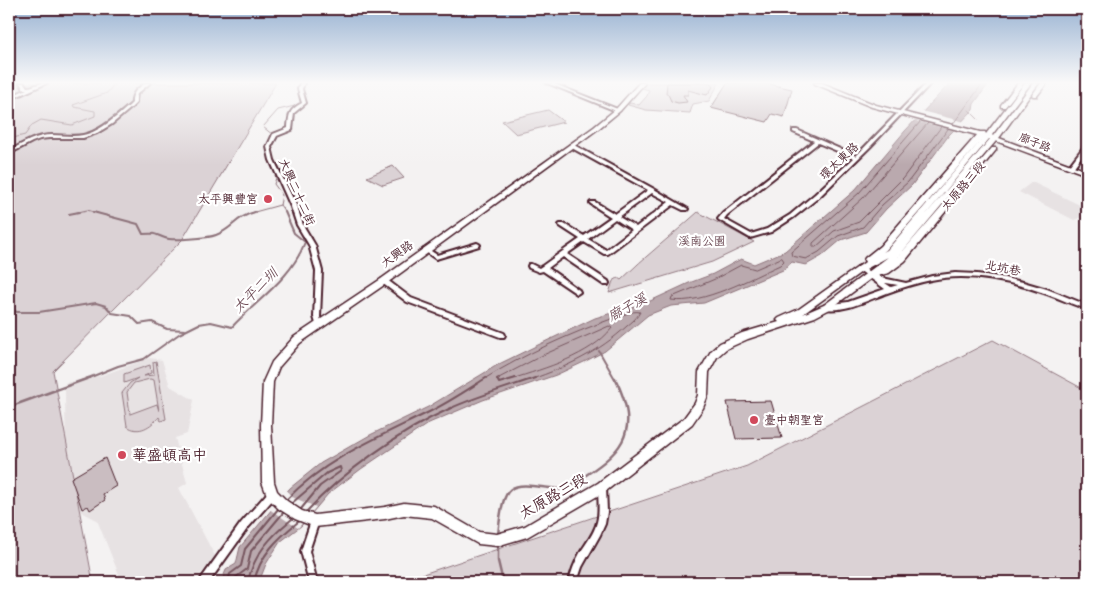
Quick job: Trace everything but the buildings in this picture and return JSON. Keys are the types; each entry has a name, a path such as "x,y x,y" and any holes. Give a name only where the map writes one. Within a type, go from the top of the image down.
{"main road":[{"name":"大興路","path":"274,496 268,482 268,382 275,365 292,344 384,281 572,146 617,111"},
{"path":"895,111 904,113"},
{"path":"897,111 904,113"},
{"name":"太原路三段","path":"989,134 1004,111"},
{"name":"太原路三段","path":"313,520 385,513 404,509 434,512 478,538 500,539 527,531 602,487 693,416 697,411 702,395 704,372 714,354 730,341 812,315 827,307 870,274 886,272 902,259 1007,111"},
{"name":"太原路三段","path":"745,336 802,310 862,268 890,252 1011,111"},
{"name":"太原路三段","path":"989,134 1014,111"},
{"name":"廍子路","path":"904,113 989,134 1087,172"},
{"path":"274,496 292,512 313,520"}],"street":[{"path":"9,153 39,138 84,137 94,133 127,111"},
{"name":"大興二十二街","path":"292,111 290,128 275,135 269,147 272,160 294,207 300,225 312,245 319,271 318,325"},
{"name":"環太東路","path":"721,219 750,236 756,236 768,231 787,219 857,158 906,111"},
{"path":"795,131 857,158"},
{"path":"721,219 724,214 818,141"},
{"path":"572,146 685,209"},
{"path":"1072,165 1087,148"},
{"path":"531,266 540,270 544,268 652,190"},
{"path":"562,225 606,253 673,202"},
{"path":"593,203 636,230"},
{"path":"426,250 436,257 477,245"},
{"path":"562,254 606,283"},
{"path":"544,268 577,292"},
{"path":"862,268 890,290"},
{"path":"870,274 892,282 911,283"},
{"name":"北坑巷","path":"911,283 945,276 983,276 1047,291 1087,307"},
{"path":"384,281 409,300 502,334"},
{"path":"827,307 853,304 911,283"},
{"path":"573,582 574,569 598,530 603,514 602,487"},
{"path":"204,582 244,526 274,496"},
{"path":"313,520 305,551 313,582"}],"shaded area":[{"path":"1032,182 1086,208 1080,214 1084,216 1074,220 1019,192"},
{"name":"華盛頓高中","path":"150,358 162,360 170,386 194,400 187,434 175,438 187,483 179,488 216,558 193,582 122,582 97,520 66,504 65,383 100,376"}],"green space":[{"path":"9,111 259,111 182,240 53,371 93,582 9,582"},
{"path":"549,111 564,122 516,134 502,121"},
{"path":"655,111 691,111 690,113"},
{"path":"393,166 404,178 383,185 367,177"},
{"name":"溪南公園","path":"698,212 754,242 712,262 609,293 613,281 618,278 621,280"},
{"path":"993,340 1087,391 1087,582 399,582 747,466"},
{"path":"156,361 166,419 161,421 159,417 144,428 131,429 127,426 122,393 130,383 138,378 124,383 124,374 150,365 151,373 144,376 154,375 153,362","holes":["150,379 154,380 159,411 157,404 130,414 127,392 134,383"]}],"water":[{"path":"924,111 972,111 949,135 912,185 886,209 866,232 841,240 822,256 806,265 792,262 783,270 704,303 671,306 648,315 605,351 584,362 556,375 483,400 429,423 328,494 301,526 280,542 266,564 259,582 224,582 222,580 226,570 236,564 240,547 262,521 290,488 321,463 370,435 428,407 499,364 595,318 648,302 713,274 741,259 754,264 785,251 855,190"}],"pier":[{"path":"921,111 965,122 956,131 912,120"},
{"path":"285,489 292,497 316,507 298,528 269,509"}],"waterway":[{"path":"9,139 25,135 32,125 41,120 72,125 95,116 95,111 93,111"},
{"name":"太平二圳","path":"273,135 263,127 277,111"},
{"path":"970,111 978,119"},
{"name":"太平二圳","path":"270,159 267,150 271,140"},
{"name":"太平二圳","path":"277,175 274,184 282,195 280,205"},
{"path":"251,213 280,205"},
{"name":"太平二圳","path":"280,205 286,213"},
{"path":"74,213 87,210 98,213"},
{"path":"74,213 79,212"},
{"path":"93,212 138,224 143,234 153,234 169,239 216,235 248,214 255,212"},
{"name":"太平二圳","path":"86,379 118,366 144,359 179,334 199,324 211,322 232,327 283,278 292,267 305,242 294,233 285,212"},
{"path":"69,214 74,213"},
{"path":"9,309 17,312 39,312 96,303 106,306 112,313 131,316 139,324 152,322 167,329 185,330"},
{"path":"599,351 615,379"},
{"name":"太平二圳","path":"9,407 89,378"},
{"path":"498,535 503,502 507,493 513,488 532,486 564,490 597,468 620,446 626,433 627,418 624,400 615,378"},
{"path":"498,545 498,561 503,582"}],"place":[{"name":"太平興豐宮","path":"268,199"},
{"name":"臺中朝聖宮","path":"754,420"},
{"name":"華盛頓高中","path":"122,455"}],"water label":[{"name":"廍子溪","path":"627,307"}]}
